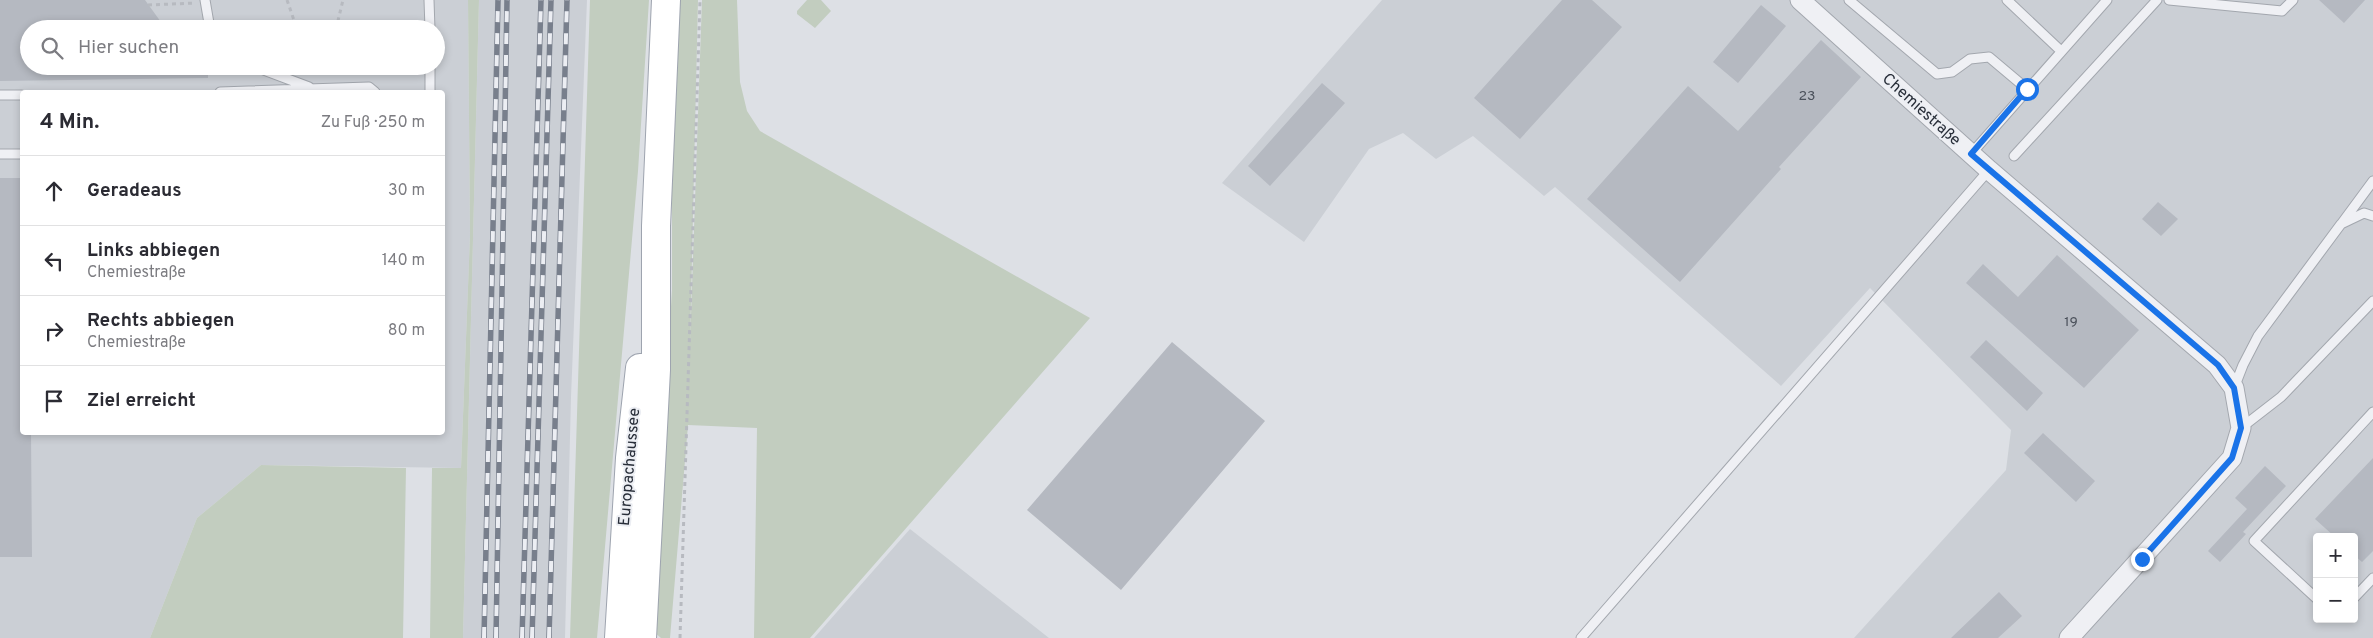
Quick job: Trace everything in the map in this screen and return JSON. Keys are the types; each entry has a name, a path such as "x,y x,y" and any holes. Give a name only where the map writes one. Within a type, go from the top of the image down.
{"main road":[{"name":"Europachaussee","path":"642,638 656,370 656,216 666,0"},
{"name":"Europachaussee","path":"619,638 633,425 644,344 655,298"}],"street":[{"name":"Chemiestraße","path":"1800,0 1989,170 2218,365 2234,388 2241,428 2232,458 2069,638"}],"lane":[{"path":"430,0 430,20"},
{"path":"1849,0 1937,74 1952,72 1970,59 1989,57 2027,89"},
{"path":"2007,0 2061,51"},
{"path":"1971,154 2107,0"},
{"path":"2014,156 2157,0"},
{"path":"2169,0 2282,11 2293,0"},
{"path":"204,2 208,20"},
{"path":"277,75 315,89"},
{"path":"430,75 430,90"},
{"path":"283,90 370,87 373,90"},
{"path":"0,95 20,95"},
{"path":"0,154 20,154"},
{"path":"1581,638 1989,170"},
{"path":"2234,388 2242,365 2258,336 2373,181"},
{"path":"2341,224 2364,213 2373,216"},
{"path":"2241,428 2281,397 2373,301"},
{"path":"2313,595 2254,541 2373,412"},
{"path":"2358,594 2373,578"}],"path":[{"path":"287,0 294,20"},
{"path":"338,20 343,0"},
{"path":"680,638 700,0"},
{"path":"148,5 204,2"}],"shaded area":[{"path":"0,0 468,0 470,235 461,468 261,465 197,518 150,638 0,638"},
{"path":"479,0 587,0 571,397 565,638 463,638"},
{"path":"1382,0 2373,0 2373,638 1854,638 2006,470 2011,430 1870,288 1781,386 1555,187 1544,196 1473,136 1436,159 1403,133 1369,149 1304,242 1222,183"},
{"path":"910,529 1049,638 814,638"}],"green space":[{"path":"468,0 479,0 463,638 430,638 432,468 461,468 470,235"},
{"path":"590,0 649,0 638,171 597,638 570,638"},
{"path":"679,0 698,0 690,344 702,0 737,0 740,82 747,111 760,131 1090,318 810,638 754,638 757,428 688,425 670,638 661,638 654,632 653,604 672,290 672,148"},
{"path":"807,0 821,0 831,11 815,28 797,14 797,11"},
{"path":"261,465 406,468 403,638 150,638 197,518"}],"building":[{"path":"0,0 145,0 159,20 20,20 20,75 208,75 208,78 0,81"},
{"path":"1562,0 1592,0 1622,27 1520,139 1474,98"},
{"path":"2319,0 2365,0 2344,23"},
{"path":"1761,5 1786,26 1738,83 1713,62"},
{"path":"1821,40 1861,77 1779,167 1781,169 1680,282 1587,199 1688,86 1738,131"},
{"path":"1322,83 1345,103 1270,186 1248,166"},
{"path":"0,178 20,178 20,435 31,435 32,557 0,557"},
{"path":"2158,202 2178,219 2161,236 2142,219"},
{"path":"2057,255 2139,330 2084,388 1966,283 1983,264 2018,297"},
{"path":"1986,340 2043,393 2027,411 1970,357"},
{"path":"1172,342 1265,421 1121,590 1027,510"},
{"path":"2043,433 2095,481 2076,502 2024,453"},
{"path":"2373,458 2373,551 2362,562 2358,558 2358,533 2331,533 2315,519"},
{"path":"2265,466 2286,486 2243,532 2246,534 2220,562 2208,551 2247,509 2235,498"},
{"path":"1999,592 2022,616 1998,638 1951,638"}],"railway":[{"path":"484,638 498,0"},
{"path":"496,638 507,0"},
{"path":"522,638 541,0"},
{"path":"532,638 551,0"},
{"path":"549,638 567,0"}],"route":[{"path":"2027,89 1971,154 2218,365 2234,388 2241,428 2232,458 2142,559"}]}
